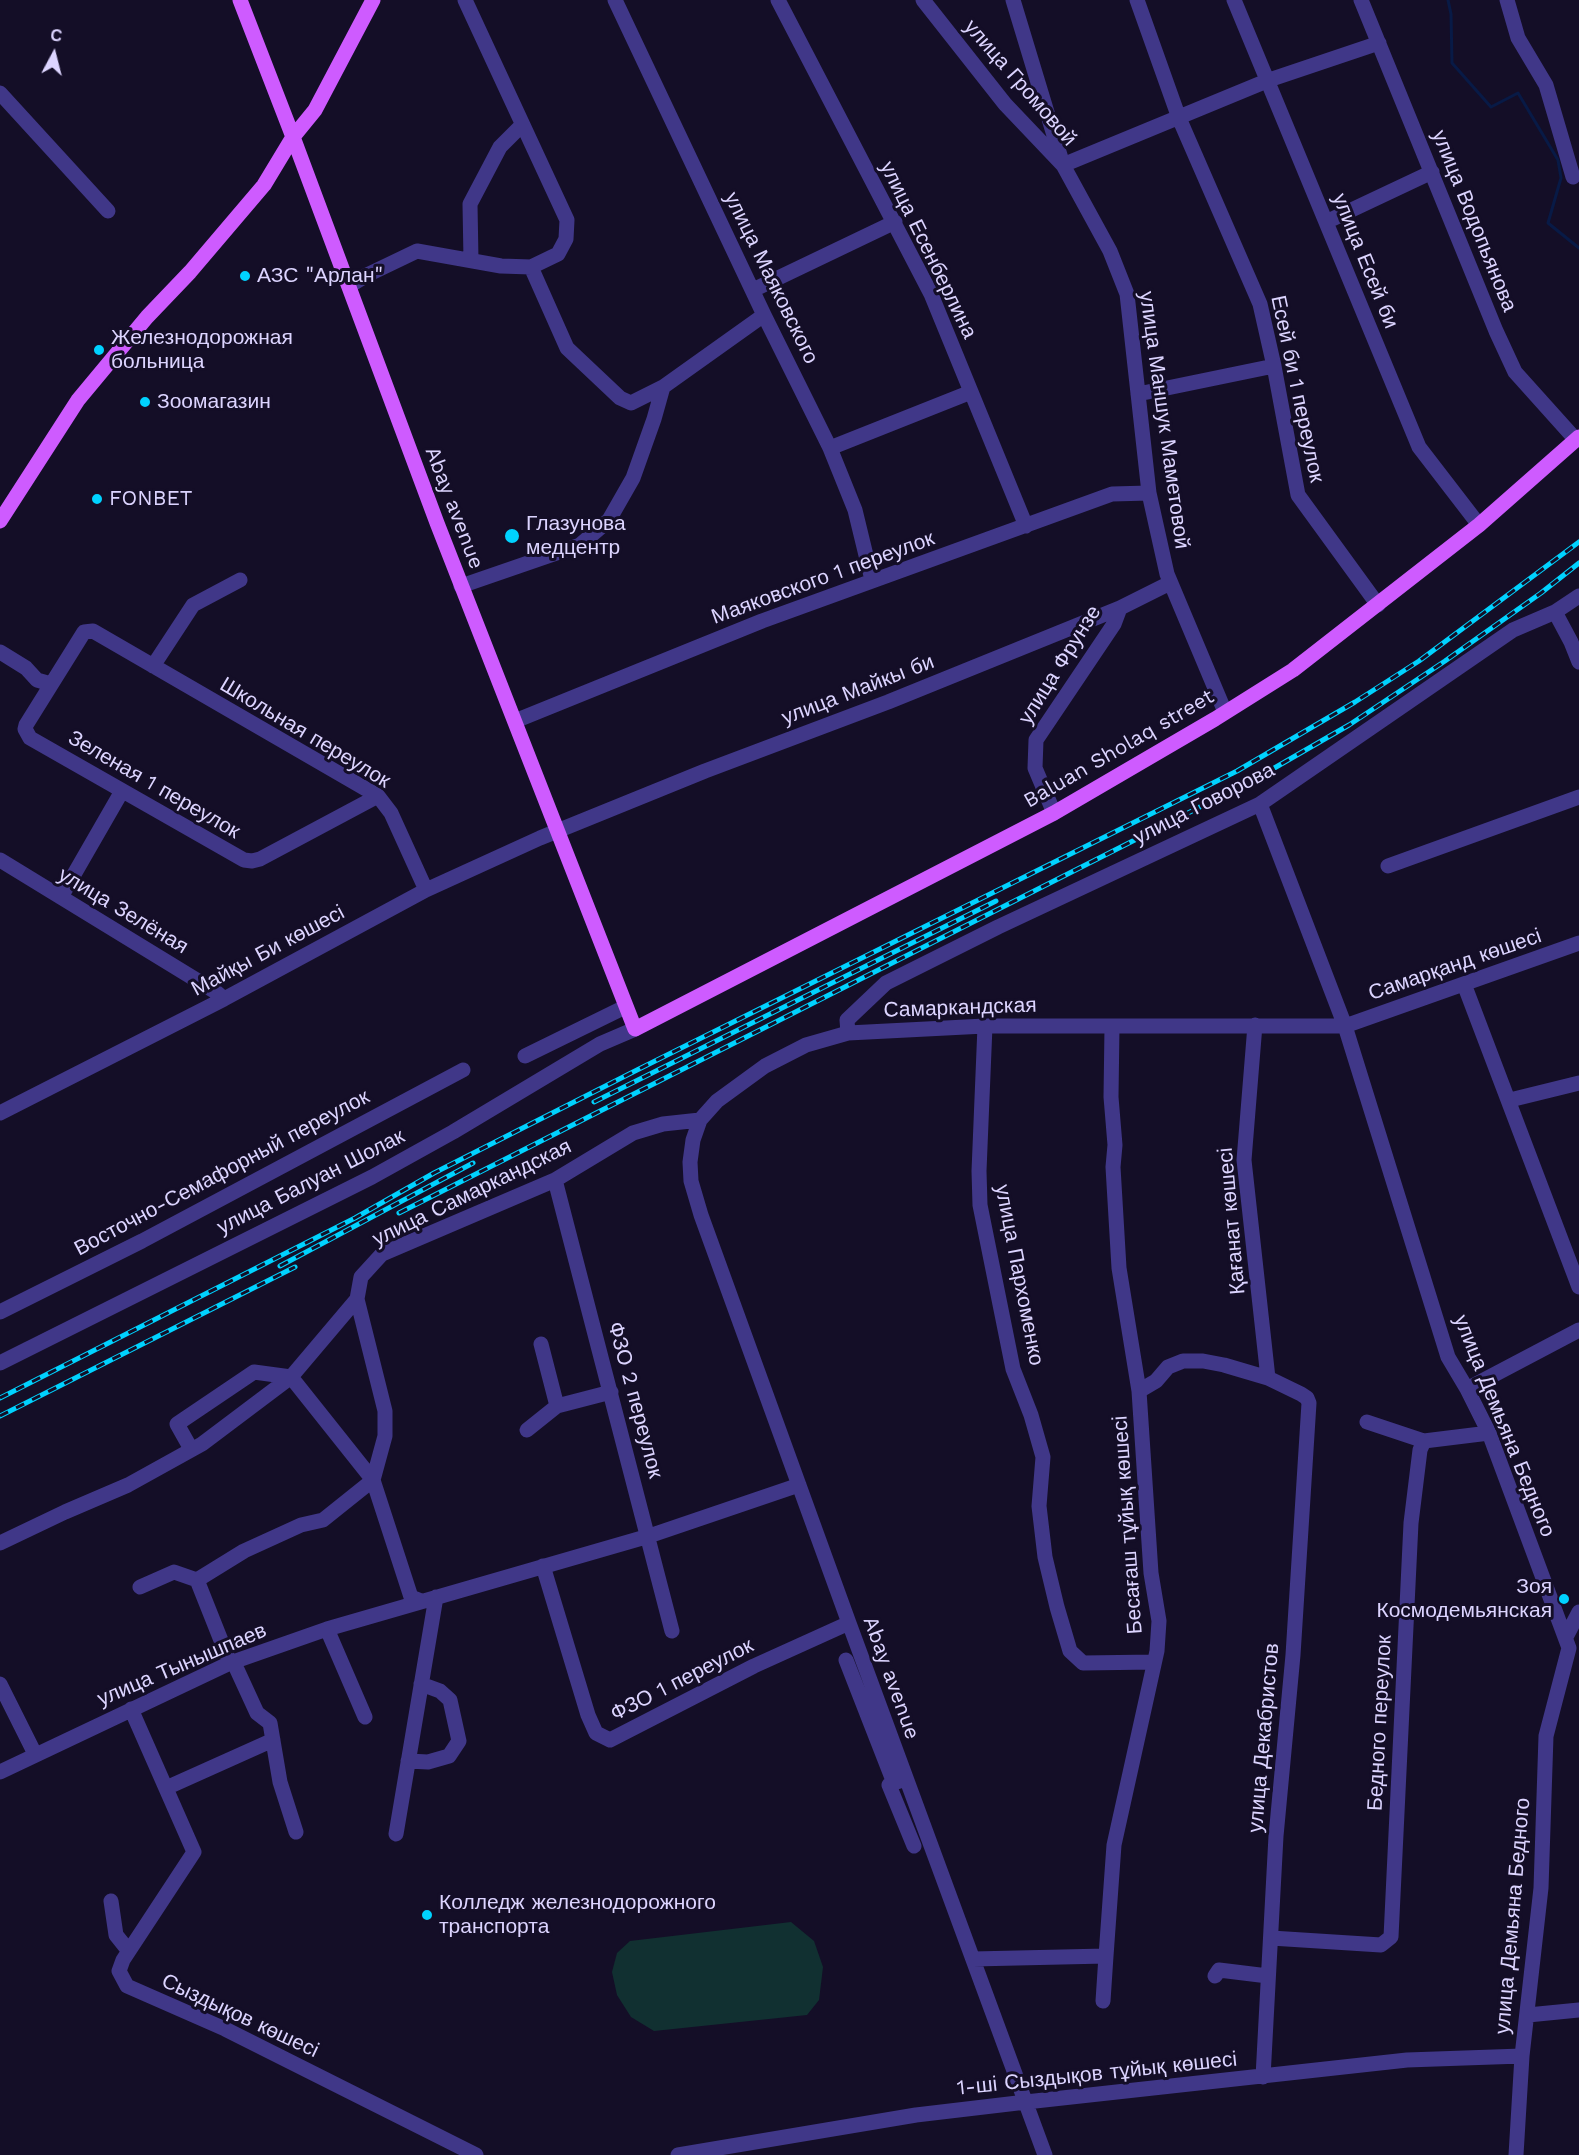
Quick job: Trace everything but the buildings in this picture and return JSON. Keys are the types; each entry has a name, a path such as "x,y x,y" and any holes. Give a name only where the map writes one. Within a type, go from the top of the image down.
{"main road":[{"name":"Abay avenue","path":"240,0 461,586 516,721 635,1029"},
{"path":"0,521 78,400 147,317 190,272 264,185 293,137 315,110 373,0"},
{"name":"Baluan Sholaq street","path":"635,1029 1054,813 1293,670 1479,525 1577,439"}],"street":[{"path":"349,286 417,251 501,266 531,267 558,254 566,239 567,220 465,0"},
{"name":"улица Маяковского","path":"615,0 764,315 830,448 855,510 872,580"},
{"name":"улица Есенберлина","path":"778,0 931,294 1026,526"},
{"name":"улица Громовой","path":"923,0 1005,104 1064,165"},
{"name":"улица Маншук Маметовой","path":"1013,0 1064,165 1110,251 1127,294 1149,493 1167,574 1225,712"},
{"name":"Есей би 1 переулок","path":"1137,0 1179,118 1260,304 1298,495 1378,605"},
{"name":"улица Есей би","path":"1234,0 1419,447 1479,525"},
{"name":"улица Водопьянова","path":"1361,0 1432,172 1439,195 1515,372 1577,439"},
{"path":"1507,0 1518,38 1546,85 1573,177"},
{"path":"1064,165 1269,80 1379,43"},
{"path":"0,93 108,211"},
{"path":"471,260 470,204 500,147 522,125"},
{"path":"1326,222 1432,172"},
{"path":"753,290 895,222"},
{"path":"531,267 567,348 620,398 631,403 663,387 764,315"},
{"path":"1138,394 1274,366"},
{"path":"461,586 580,545 609,520 633,478 663,387"},
{"path":"830,448 971,392"},
{"name":"Маяковского 1 переулок","path":"516,721 762,621 872,580 1112,494 1149,493"},
{"path":"153,666 193,605 240,580"},
{"name":"улица Майкы би","path":"557,831 705,771 888,702 1120,608 1170,583"},
{"name":"улица Говорова","path":"848,1033 847,1020 886,983 998,927 1260,804 1513,630 1555,612 1579,596"},
{"name":"улица Фрунзе","path":"1054,813 1035,768 1036,741 1114,624 1120,608"},
{"path":"1555,612 1579,662"},
{"name":"Школьная переулок","path":"93,631 378,796 390,813 426,890"},
{"name":"Зеленая 1 переулок","path":"93,631 84,632 26,725 30,738 244,860 252,861 378,796"},
{"path":"0,652 26,668 37,680 51,684"},
{"path":"61,897 122,791"},
{"path":"1388,866 1579,797"},
{"name":"улица Демьяна Бедного","path":"1260,804 1345,1026 1448,1357 1489,1433 1571,1646 1546,1736 1540,1888 1522,2056 1516,2155"},
{"name":"Майқы Би көшесі","path":"0,1113 224,999 426,890 557,831"},
{"name":"улица Зелёная","path":"0,860 224,999"},
{"name":"Самарқанд көшесі","path":"1345,1026 1579,943"},
{"path":"1464,984 1510,1100 1579,1287"},
{"path":"525,1056 625,1007"},
{"name":"Қағанат көшесі","path":"1255,1025 1244,1160 1268,1378"},
{"name":"Самаркандская","path":"701,1215 691,1181 690,1162 693,1140 700,1120 717,1101 765,1066 806,1045 848,1033 985,1026 1345,1026"},
{"name":"улица Пархоменко","path":"985,1026 979,1171 980,1205 1013,1370 1031,1415 1043,1456 1040,1506 1046,1557 1057,1607 1070,1651 1083,1663 1154,1662"},
{"name":"Бесағаш тұйық көшесі","path":"1103,2001 1114,1845 1157,1651 1159,1621 1151,1573 1139,1391 1119,1268 1113,1167 1115,1145 1111,1097 1112,1027"},
{"name":"улица Балуан Шолак","path":"0,1363 372,1177 453,1132 600,1044 635,1029"},
{"name":"Восточно-Семафорный переулок","path":"0,1312 142,1241 463,1070"},
{"path":"1510,1100 1579,1083"},
{"name":"улица Самаркандская","path":"0,1544 65,1512 128,1485 202,1444 291,1377 357,1299 361,1277 382,1254 555,1180 633,1133 663,1124 700,1120"},
{"name":"ФЗО 2 переулок","path":"555,1180 672,1631"},
{"name":"Abay avenue","path":"701,1215 849,1623 900,1781 973,1959 1045,2155"},
{"path":"197,1580 244,1551 300,1525 323,1520 373,1480 385,1436 386,1411 357,1299"},
{"path":"1467,1389 1579,1330"},
{"path":"541,1344 557,1406"},
{"path":"1139,1391 1156,1381 1168,1367 1183,1361 1203,1361 1224,1365 1268,1378"},
{"path":"191,1449 177,1424 254,1372 291,1377 373,1480 411,1597 429,1599 649,1536 799,1485"},
{"name":"улица Декабристов","path":"1263,2077 1276,1836 1293,1655 1309,1403 1307,1398 1301,1394 1268,1378"},
{"path":"527,1430 557,1406 611,1392"},
{"path":"1367,1422 1424,1441 1489,1433"},
{"name":"Бедного переулок","path":"1271,1938 1381,1945 1391,1937 1410,1534 1420,1450 1424,1441"},
{"name":"ФЗО 1 переулок","path":"543,1566 588,1715 596,1733 610,1740 754,1666 849,1623"},
{"path":"140,1587 174,1572 197,1580 232,1663 257,1713 270,1723 280,1782 296,1832"},
{"path":"396,1834 421,1684 429,1599"},
{"name":"улица Тынышпаев","path":"0,1772 34,1754 232,1663 327,1629 429,1599"},
{"path":"1571,1646 1579,1612"},
{"path":"327,1629 365,1717"},
{"path":"846,1660 900,1781 889,1785 914,1846"},
{"path":"0,1684 34,1754"},
{"path":"408,1761 428,1762 449,1755 459,1741 450,1700 440,1691 421,1684"},
{"path":"131,1709 166,1788 273,1740"},
{"name":"Сыздықов көшесі","path":"166,1788 194,1852 128,1950 120,1971 127,1986 225,2029 476,2155"},
{"path":"111,1900 116,1935 128,1950"},
{"path":"973,1959 1106,1956"},
{"path":"1215,1976 1219,1970 1268,1976"},
{"path":"1528,2015 1579,2010"},
{"name":"1-ші Сыздықов тұйық көшесі","path":"678,2155 916,2115 1026,2102 1407,2060 1522,2056"}],"green space":[{"path":"791,1922 814,1941 823,1967 819,2000 807,2015 654,2031 631,2017 617,1995 612,1972 617,1953 630,1941"}],"waterway":[{"path":"1448,0 1451,14 1452,63 1491,107 1518,93 1558,160 1561,178 1548,223 1579,248"}],"railway":[{"path":"0,1398 355,1218 434,1173 637,1070 1237,771 1355,702 1419,661 1579,542"},
{"path":"399,1213 1257,778 1349,725 1445,661 1579,563"},
{"path":"594,1102 996,901"},
{"path":"280,1266 473,1163"},
{"path":"0,1416 295,1267"}],"place":[{"name":"АЗС \"Арлан\"","path":"245,276"},
{"name":"Железнодорожная больница","path":"99,350"},
{"name":"Зоомагазин","path":"145,402"},
{"name":"FONBET","path":"97,499"},
{"name":"Глазунова медцентр","path":"512,536"},
{"name":"Зоя Космодемьянская","path":"1564,1599"},
{"name":"Колледж железнодорожного транспорта","path":"427,1915"}]}
